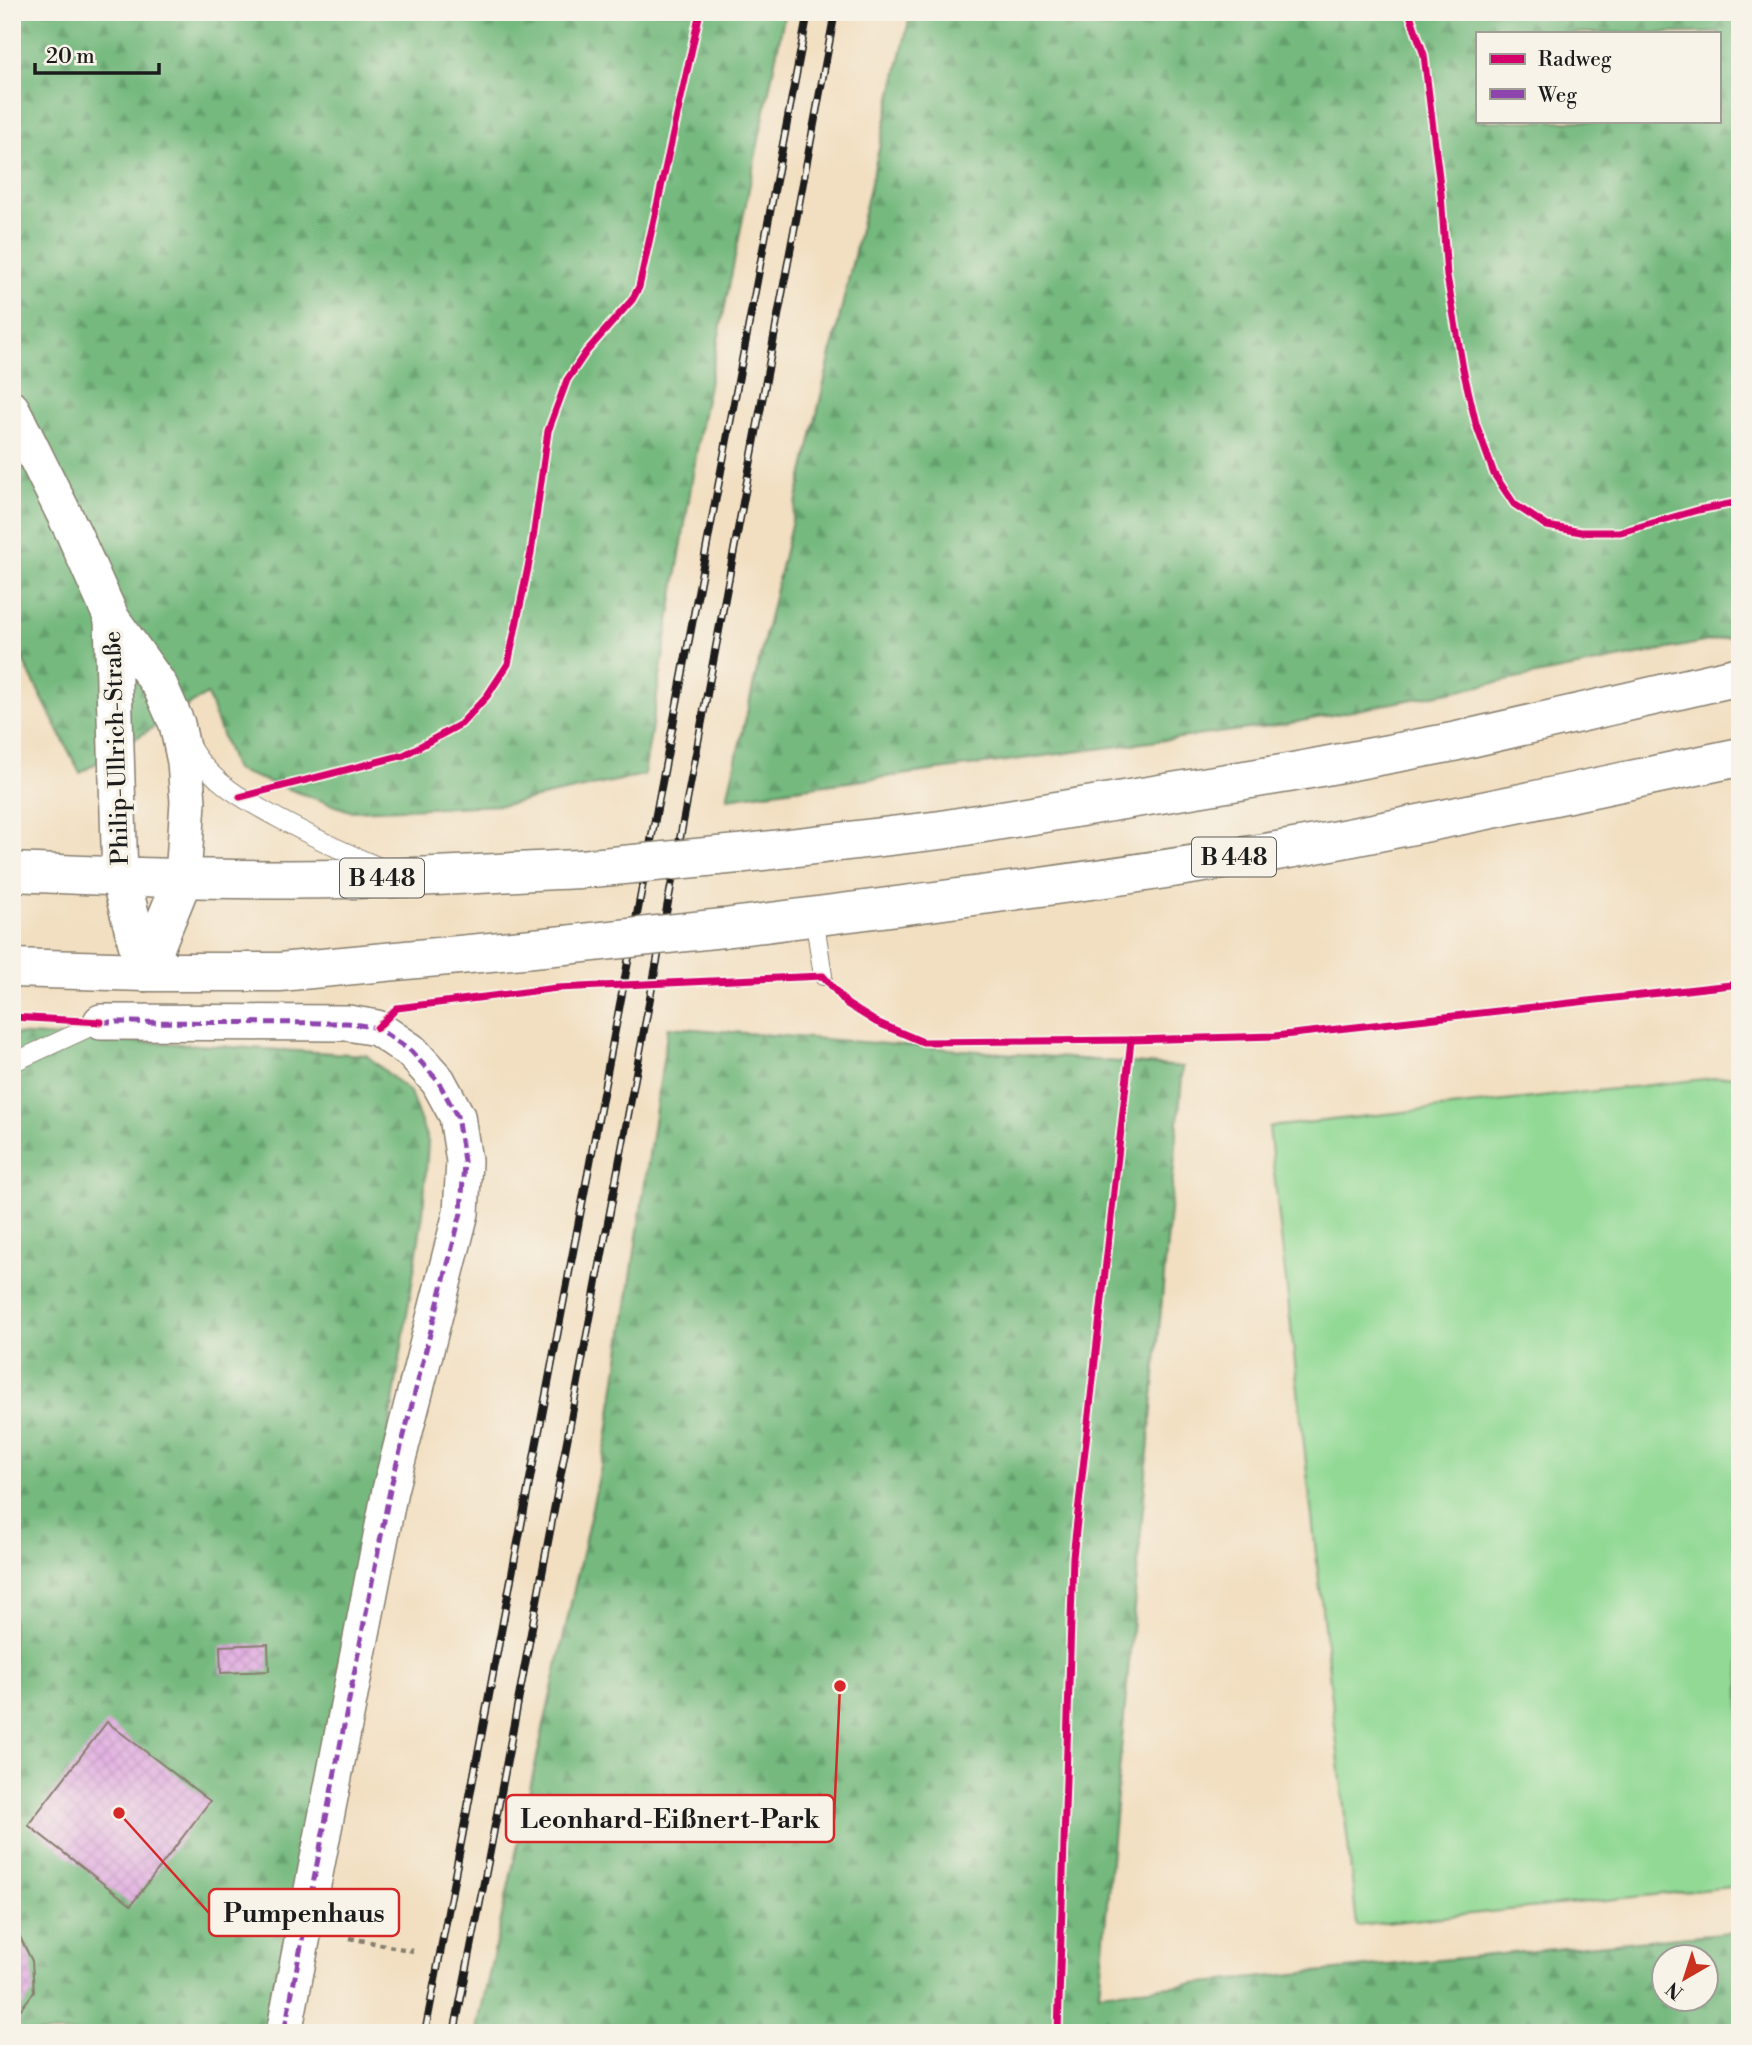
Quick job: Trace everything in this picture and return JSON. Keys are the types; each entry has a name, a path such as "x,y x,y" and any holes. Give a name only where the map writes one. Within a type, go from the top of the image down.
{"main road":[{"name":"B 448","path":"12,872 183,878 405,877 581,869 738,854 941,830 1288,773 1453,741 1740,676"},
{"name":"B 448","path":"12,968 279,972 723,928 1082,881 1293,848 1740,757"},
{"path":"120,877 145,972"},
{"path":"145,972 183,878"}],"street":[{"name":"Philip-Ullrich-Straße","path":"12,409 112,619 160,686 177,724 185,762 188,803 183,878"},
{"name":"Philip-Ullrich-Straße","path":"112,619 120,877"},
{"path":"101,1022 325,1022 377,1028 411,1051 438,1081 457,1116 464,1161 460,1213 390,1490 284,2033"}],"lane":[{"path":"177,724 198,760 216,780 248,803 326,845 405,877"},
{"path":"814,916 823,976"},
{"path":"12,1063 101,1022"}],"path":[{"path":"350,1938 413,1951"}],"green space":[{"path":"12,12 785,12 702,419 644,775 504,805 350,811 235,770 207,694 80,773 12,639"},
{"path":"911,12 1740,12 1740,635 1286,724 727,798"},
{"path":"668,1027 1183,1067 1099,1993 1740,1931 1740,2033 476,2033 607,1440"},
{"path":"12,1034 366,1055 410,1092 428,1142 423,1214 293,2033 12,2033"},
{"path":"1740,1075 1740,1886 1357,1926 1269,1127"}],"building":[{"path":"268,1644 269,1671 221,1673 220,1646"},
{"path":"107,1722 210,1801 131,1905 28,1825"},
{"path":"12,1930 19,1935 32,1961 34,1992 12,2020"}],"railway":[{"path":"425,2033 808,12"},
{"path":"454,2033 835,12"}],"marked path":[{"path":"101,1022 348,1023 377,1028 411,1051 438,1081 457,1116 464,1161 461,1213 390,1490 284,2033"}],"cycle path":[{"path":"240,797 404,755 461,724 487,696 508,664 531,553 548,431 567,380 586,352 632,300 639,287 700,12"},
{"path":"1409,12 1424,55 1441,194 1447,276 1463,369 1476,424 1494,474 1514,504 1547,526 1581,532 1621,532 1698,510 1740,502"},
{"path":"377,1028 397,1008 557,988 823,976 847,1004 876,1022 923,1042 1275,1036 1740,984"},
{"path":"12,1017 101,1022"},
{"path":"1058,2033 1073,1557 1131,1040"}],"place":[{"name":"Leonhard-Eißnert-Park","path":"840,1686"},
{"name":"Pumpenhaus","path":"119,1813"}]}
